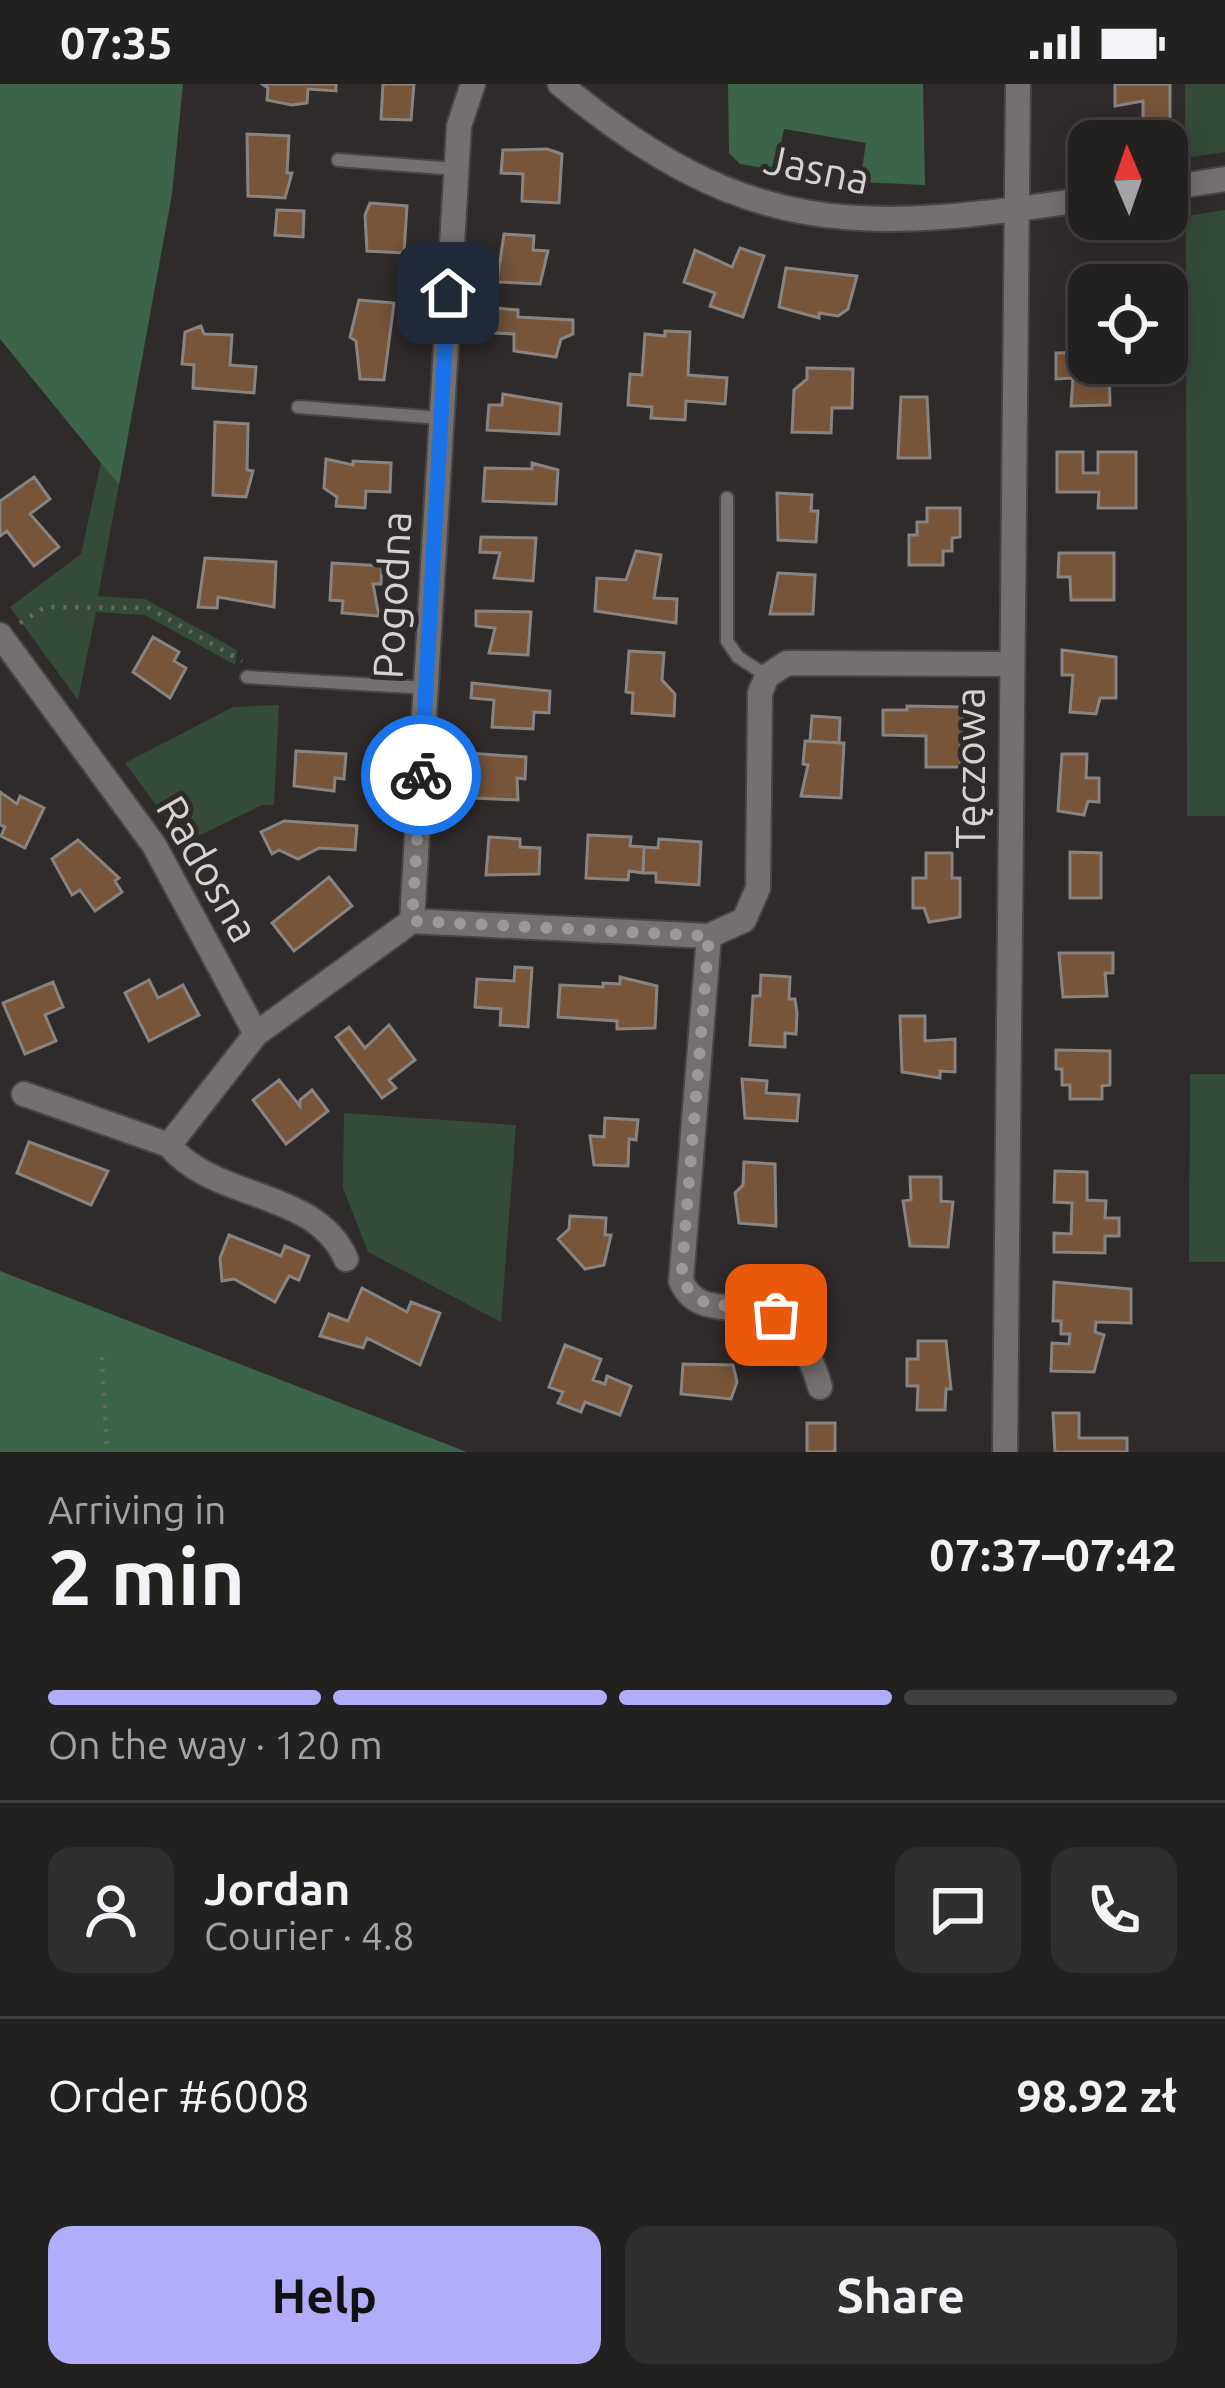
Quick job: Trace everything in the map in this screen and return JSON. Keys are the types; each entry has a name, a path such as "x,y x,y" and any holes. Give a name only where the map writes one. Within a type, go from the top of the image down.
{"street":[{"name":"Pogodna","path":"412,921 456,169 462,104 473,84"},
{"name":"Jasna","path":"560,84 688,175 784,209 881,223 1068,202"},
{"name":"Tęczowa","path":"1005,1452 1013,211 1018,84"},
{"path":"1188,185 1225,179"},
{"name":"Radosna","path":"1,636 154,845 256,1034"},
{"path":"169,1145 256,1034 412,921 709,936 744,920 758,888 760,693 767,676 788,663 1010,664"},
{"path":"709,936 681,1281 700,1301 776,1315 788,1324 800,1337 820,1387"},
{"path":"24,1094 169,1145 197,1170 316,1220 337,1239 346,1259"}],"lane":[{"path":"338,160 456,169"},
{"path":"298,407 440,418"},
{"path":"727,498 727,641 738,657 767,676"},
{"path":"248,677 427,688"}],"path":[{"path":"1,636 45,607 149,608 242,661 248,677"},
{"path":"102,1357 107,1452"}],"green space":[{"path":"0,84 183,84 172,194 119,485 0,339"},
{"path":"728,84 923,84 925,185 860,182 866,143 784,129 775,170 740,164 729,153"},
{"path":"1185,84 1225,84 1225,152 1188,158"},
{"path":"1225,210 1225,816 1187,816 1188,216"},
{"path":"101,462 119,485 98,596 145,599 237,650 235,665 145,615 96,612 78,700 10,607 81,554"},
{"path":"279,705 274,805 262,805 184,843 125,763 233,707"},
{"path":"1190,1074 1225,1074 1225,1262 1189,1262"},
{"path":"344,1113 516,1125 501,1322 368,1252 343,1188"},
{"path":"0,1271 467,1452 0,1452"}],"building":[{"path":"262,84 336,84 336,91 308,89 307,103 292,105 267,100 268,88"},
{"path":"383,84 414,84 411,120 381,119"},
{"path":"1115,84 1170,84 1170,120 1143,120 1143,101 1115,106"},
{"path":"247,134 289,136 287,173 292,173 285,198 248,196"},
{"path":"547,149 562,154 559,203 522,201 523,174 501,173 503,150"},
{"path":"370,203 407,206 404,253 367,251 365,215"},
{"path":"277,210 304,211 303,237 275,235"},
{"path":"504,234 534,236 533,250 548,251 540,284 497,282"},
{"path":"740,248 764,256 743,317 710,306 715,293 684,282 695,250 732,267"},
{"path":"786,268 857,276 848,309 838,316 819,313 819,318 779,307"},
{"path":"359,300 394,303 384,380 360,379 356,341 350,337"},
{"path":"494,308 518,310 518,317 573,320 573,334 561,339 556,357 514,351 514,334 493,333"},
{"path":"201,326 204,334 232,335 230,365 256,367 254,393 193,388 194,365 182,364 185,332"},
{"path":"665,331 690,332 688,375 727,378 725,404 686,401 685,420 651,418 652,407 628,405 630,374 642,375 645,334 665,336"},
{"path":"1056,353 1068,353 1068,378 1056,379"},
{"path":"807,368 853,369 852,408 832,408 831,433 792,432 794,390 807,379"},
{"path":"1073,384 1110,384 1110,405 1071,406"},
{"path":"503,394 561,404 559,434 487,430 489,405 502,405"},
{"path":"901,397 927,397 930,458 898,458"},
{"path":"215,422 248,424 247,470 253,471 246,497 213,495"},
{"path":"1057,452 1083,452 1083,473 1098,473 1098,452 1136,452 1136,508 1098,508 1099,492 1057,492"},
{"path":"326,459 353,465 353,461 391,463 390,492 366,491 365,508 336,506 337,497 324,488"},
{"path":"532,463 558,470 556,504 483,501 485,468 532,469"},
{"path":"34,477 50,499 30,514 59,547 34,566 7,531 0,536 0,501"},
{"path":"777,493 812,495 811,511 818,511 816,542 778,540"},
{"path":"927,508 960,508 960,537 952,538 952,551 943,551 943,565 909,565 909,535 917,535 917,522 927,522"},
{"path":"481,537 536,538 533,581 494,578 500,553 480,552"},
{"path":"636,551 661,555 654,598 677,599 676,623 595,611 597,578 626,580"},
{"path":"1059,553 1114,553 1114,600 1071,600 1070,577 1058,577"},
{"path":"205,558 276,562 274,607 218,597 217,608 198,607"},
{"path":"332,563 382,566 381,584 373,584 379,616 342,613 343,601 330,600"},
{"path":"778,573 815,575 813,614 770,614"},
{"path":"476,611 531,612 528,655 489,653 495,628 476,626"},
{"path":"153,637 179,652 174,661 186,668 170,698 133,672"},
{"path":"1062,650 1116,657 1116,698 1100,698 1096,714 1070,712 1073,675 1062,675"},
{"path":"629,651 664,653 662,680 675,694 674,716 632,713 633,693 626,692"},
{"path":"472,683 550,691 549,713 534,712 533,729 492,727 494,700 471,698"},
{"path":"907,706 961,707 968,744 961,744 961,767 926,767 926,736 883,735 883,710 907,710"},
{"path":"812,716 840,718 839,743 810,741"},
{"path":"805,741 844,743 841,798 801,796 808,765 803,764"},
{"path":"296,751 346,754 344,779 335,778 334,791 294,786"},
{"path":"468,753 526,757 525,779 517,778 518,800 474,798 475,770 467,769"},
{"path":"1062,754 1087,754 1086,778 1099,778 1099,802 1088,801 1084,815 1058,811"},
{"path":"0,792 17,804 20,796 44,808 25,848 1,836 5,827 0,825"},
{"path":"284,821 357,826 355,850 319,848 298,859 279,850 272,854 261,832"},
{"path":"588,835 631,837 630,846 644,847 643,873 629,871 628,880 586,878"},
{"path":"489,837 520,839 520,847 540,848 539,874 486,875"},
{"path":"659,839 701,842 699,885 656,882 656,873 643,873 644,847 658,848"},
{"path":"78,840 119,878 115,881 122,892 95,911 80,890 72,895 52,859"},
{"path":"1070,852 1101,853 1101,898 1070,898"},
{"path":"926,853 952,853 952,878 960,878 960,917 929,922 924,908 913,908 913,878 926,878"},
{"path":"329,877 352,906 294,951 272,923"},
{"path":"1059,953 1113,953 1113,973 1105,973 1107,996 1063,997"},
{"path":"515,967 532,968 528,1027 500,1025 501,1009 475,1007 477,979 514,981"},
{"path":"761,975 790,977 796,1034 785,1033 785,1047 750,1045 753,996 760,996"},
{"path":"620,977 657,986 655,1028 617,1029 617,1021 558,1017 560,985 603,987 603,983 620,984"},
{"path":"149,980 158,998 183,985 199,1015 149,1041 125,993"},
{"path":"53,982 63,1007 45,1015 56,1041 25,1054 3,1003"},
{"path":"900,1016 925,1016 925,1041 955,1039 955,1072 940,1071 940,1078 902,1072"},
{"path":"389,1025 415,1060 389,1080 396,1088 382,1098 336,1037 349,1027 365,1048"},
{"path":"1056,1050 1110,1051 1110,1085 1102,1086 1102,1099 1070,1099 1070,1085 1062,1085 1062,1069 1056,1069"},
{"path":"742,1079 767,1081 766,1093 799,1095 797,1121 745,1118"},
{"path":"279,1080 300,1106 312,1090 328,1111 286,1144 253,1100"},
{"path":"605,1118 638,1120 636,1140 629,1139 628,1166 594,1165 590,1136 604,1137"},
{"path":"29,1142 108,1171 91,1205 17,1173"},
{"path":"744,1162 775,1164 776,1226 739,1223 735,1193 743,1185"},
{"path":"1055,1171 1087,1172 1087,1200 1106,1201 1105,1218 1119,1218 1119,1236 1105,1236 1105,1253 1054,1252 1054,1233 1071,1234 1072,1203 1054,1202"},
{"path":"910,1177 941,1177 941,1201 953,1202 948,1247 910,1246 903,1201 911,1200"},
{"path":"570,1216 606,1218 605,1235 611,1235 604,1265 585,1269 558,1239 569,1229"},
{"path":"229,1235 281,1256 285,1246 309,1256 299,1280 289,1276 275,1302 234,1279 222,1281 220,1258"},
{"path":"1054,1282 1131,1289 1131,1323 1096,1322 1095,1332 1104,1335 1094,1372 1051,1371 1052,1343 1069,1344 1070,1334 1061,1334 1061,1321 1053,1321"},
{"path":"362,1288 407,1312 411,1302 440,1313 420,1365 367,1338 363,1348 320,1336 329,1314 348,1321"},
{"path":"918,1341 946,1341 951,1389 946,1389 945,1410 917,1410 918,1386 907,1386 907,1359 918,1359"},
{"path":"565,1345 601,1359 593,1380 605,1384 607,1376 631,1386 620,1415 585,1402 581,1412 558,1403 563,1392 549,1387"},
{"path":"683,1364 733,1365 737,1382 731,1399 681,1394"},
{"path":"1053,1413 1079,1413 1079,1438 1127,1438 1127,1452 1055,1452"},
{"path":"807,1423 835,1423 835,1452 807,1452"}],"way so far":[{"path":"421,775 412,921 709,936 681,1281 686,1292 700,1301 776,1315"}],"route":[{"path":"421,775 448,293"}]}
